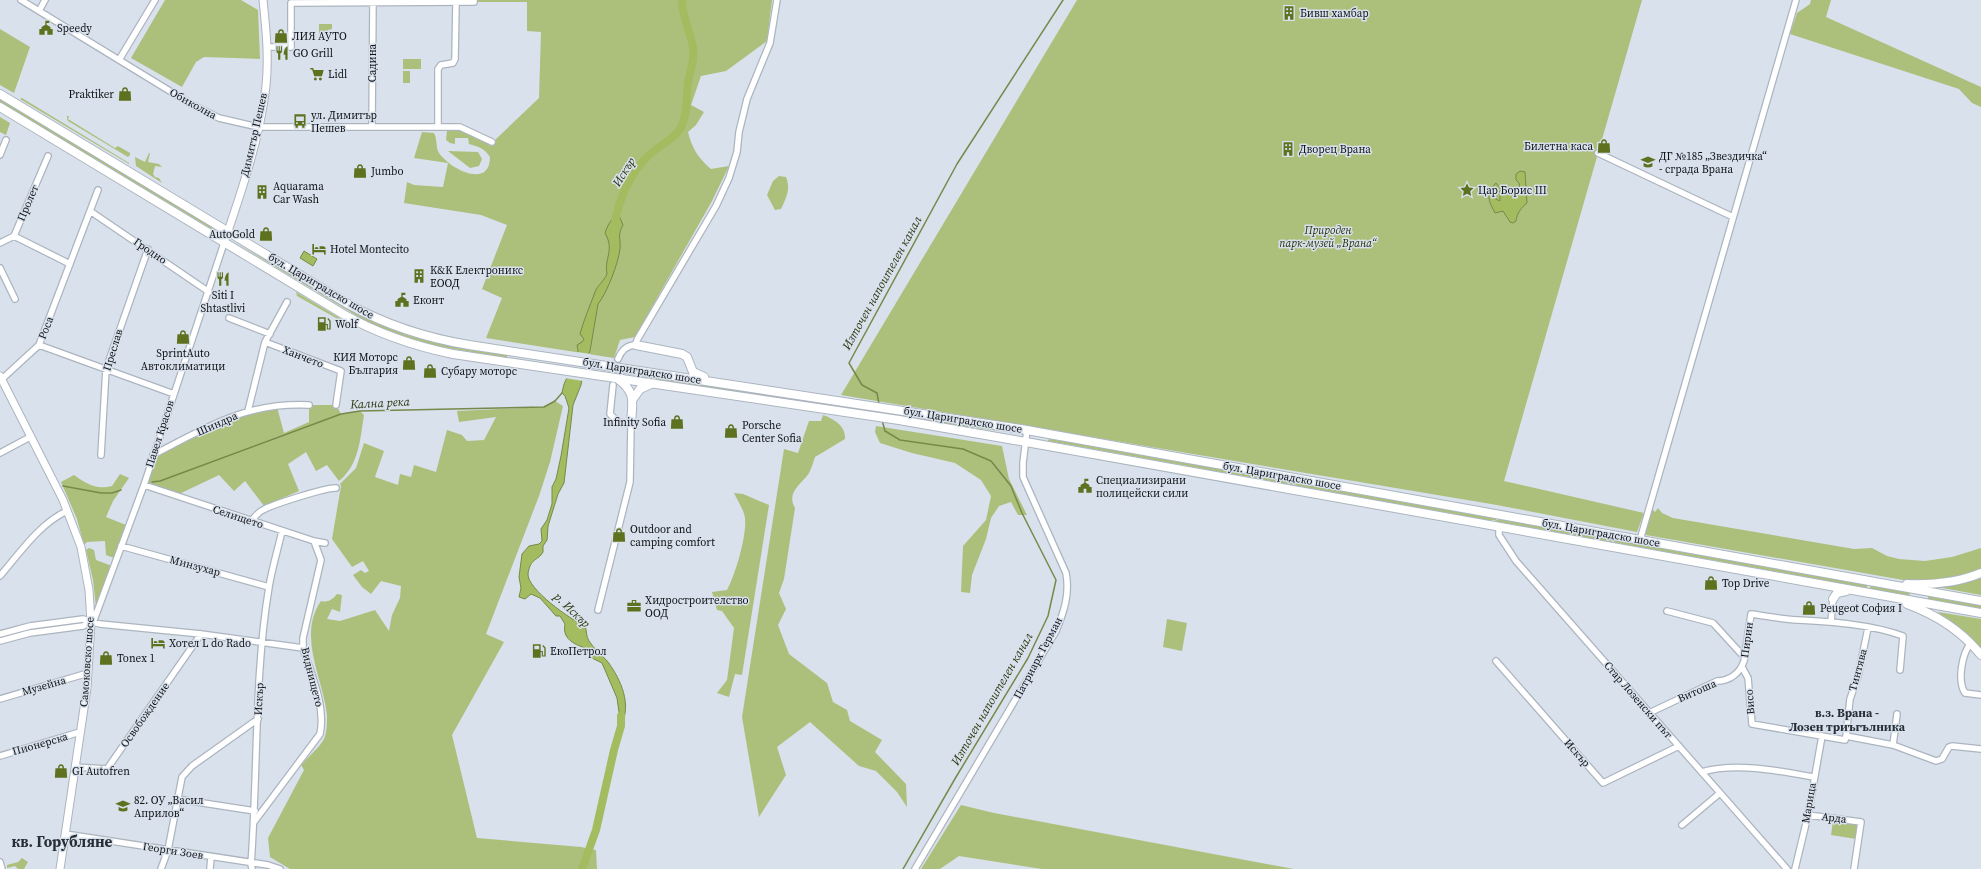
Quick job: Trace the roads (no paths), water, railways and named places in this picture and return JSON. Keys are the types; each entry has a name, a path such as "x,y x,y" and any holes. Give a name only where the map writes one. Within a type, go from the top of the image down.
{"highway":[{"name":"бул. Цариградско шосе","path":"0,94 348,304 383,322 417,334 446,341 898,409 1027,430 1981,601"},
{"name":"бул. Цариградско шосе","path":"0,107 343,314 391,337 414,345 454,354 599,376 615,382 652,384 899,420 1981,613"},
{"path":"636,345 682,354 687,358 689,365 696,375 726,383"},
{"path":"658,373 681,372 689,365"},
{"path":"615,382 629,388 633,399 631,424"},
{"path":"633,399 640,389 652,384"},
{"path":"1878,583 1936,584 1961,580 1981,573"},
{"path":"1822,585 1832,592 1833,599"},
{"path":"1833,599 1837,593 1851,590"},
{"path":"1888,596 1934,614 1952,626 1971,642 1981,654"}],"main road":[{"name":"Димитър Пешев","path":"224,243 258,128 266,86 267,47 263,0"},
{"name":"Самоковско шосе","path":"1,378 68,511 81,547 88,582 91,622 88,673 60,869"}],"street":[{"name":"Обиколна","path":"21,0 211,115 235,123 258,128 460,127 492,142"},
{"path":"39,11 45,0"},
{"path":"119,60 155,0"},
{"path":"267,47 291,47 291,3 372,1 456,3 474,2 474,0"},
{"path":"618,359 623,350 632,345 636,345 637,340 716,206 730,178 736,156 739,132 747,99 770,43 776,0"},
{"path":"1640,540 1796,0"},
{"name":"Садина","path":"372,1 372,127"},
{"path":"438,126 438,69 441,65 453,63 455,59 456,3"},
{"path":"0,155 6,140"},
{"path":"1598,153 1718,208 1733,217"},
{"name":"Пролет","path":"14,236 48,156"},
{"name":"Роса","path":"1,378 40,345 98,190"},
{"name":"Гродно","path":"90,211 148,249 209,292"},
{"path":"0,244 14,236 70,264"},
{"name":"Павел Красов","path":"91,622 99,610 144,485 224,243"},
{"name":"Преслав","path":"101,455 106,369 148,249"},
{"path":"0,268 15,299"},
{"path":"248,411 265,342 287,302"},
{"path":"229,318 270,334"},
{"name":"Ханчето","path":"265,342 341,371 336,405"},
{"path":"40,345 174,394"},
{"path":"598,610 630,482 631,424 618,422 610,414 615,382"},
{"name":"Шиндра","path":"153,456 221,420 248,411 309,405"},
{"name":"Патриарх Герман","path":"915,869 1056,632 1066,604 1068,588 1066,573 1024,477 1023,463 1027,430"},
{"path":"0,453 30,437"},
{"name":"Селището","path":"144,485 282,531 325,543"},
{"path":"252,521 265,508 308,494 336,488"},
{"path":"0,576 45,527 61,514 68,511"},
{"name":"Стар Лозенски път","path":"1499,526 1499,534 1516,561 1787,869"},
{"name":"Искър","path":"252,866 262,642 269,587 282,531"},
{"name":"Виднището","path":"254,822 320,734 322,721 320,709 303,648 303,638 321,560 314,541"},
{"name":"Минзухар","path":"121,546 269,587"},
{"path":"1833,599 1831,622 1904,636 1900,670"},
{"path":"1668,611 1713,623 1745,658"},
{"name":"Пирин","path":"1742,667 1745,658 1750,614 1795,620 1831,622"},
{"path":"0,634 30,626 83,619 91,622 201,634 303,648"},
{"path":"0,641 30,633 83,626 91,622"},
{"name":"Тинтява","path":"1846,736 1850,699 1858,676 1868,628"},
{"name":"Освобождение","path":"75,767 107,769 201,634"},
{"path":"1971,642 1964,656 1961,686 1965,693 1981,695"},
{"name":"Искър","path":"1496,661 1603,783 1679,746"},
{"name":"Витоша","path":"1649,713 1717,681 1730,679 1742,667"},
{"name":"Висо","path":"1742,667 1748,678 1752,724 1845,740 1846,736"},
{"name":"Музейна","path":"0,699 88,673"},
{"path":"1893,745 1897,714"},
{"path":"161,869 168,850 182,777 192,766 258,719"},
{"name":"Пионерска","path":"0,756 80,732"},
{"name":"Марица","path":"1795,869 1808,815 1813,777 1822,736"},
{"path":"1846,736 1893,745 1936,761 1942,759 1949,747 1952,746 1981,749"},
{"path":"1702,772 1716,769 1766,769 1813,777"},
{"path":"1682,825 1720,793"},
{"path":"177,799 255,811"},
{"name":"Арда","path":"1808,815 1861,822 1854,869"},
{"name":"Георги Зоев","path":"65,834 211,857 252,866 268,865 280,869"},
{"path":"210,869 211,857"},
{"path":"0,862 2,869"}],"waterway":[{"name":"Искър","path":"615,221 623,194 636,170 652,152 676,134 684,120 688,83 693,61 693,47 683,12 682,0"},
{"name":"Източен напоителен канал","path":"879,404 877,393 862,385 849,363 957,164 1063,0"},
{"name":"Кална река","path":"152,482 160,481 341,414 360,411 544,407 555,401 562,393"},
{"name":"Източен напоителен канал","path":"882,420 885,431 900,440 963,449 991,461 1011,486 1022,513 1056,580 1048,616 1028,658 956,777 903,869"},
{"name":"Кална река","path":"63,486 101,493 112,493 121,490"},
{"name":"р. Искър","path":"582,869 596,830 621,726 621,716"}],"place":[{"name":"Бивш хамбар","path":"1289,13"},
{"name":"Speedy","path":"46,28"},
{"name":"ЛИЯ АУТО","path":"281,36"},
{"name":"GO Grill","path":"282,53"},
{"name":"Lidl","path":"317,74"},
{"name":"Praktiker","path":"125,94"},
{"name":"ул. Димитър Пешев","path":"300,121"},
{"name":"Билетна каса","path":"1604,146"},
{"name":"Дворец Врана","path":"1288,149"},
{"name":"ДГ №185 „Звездичка“ - сграда Врана","path":"1648,162"},
{"name":"Jumbo","path":"360,171"},
{"name":"Цар Борис III","path":"1467,190"},
{"name":"Aquarama Car Wash","path":"262,192"},
{"name":"AutoGold","path":"266,234"},
{"name":"Hotel Montecito","path":"319,249"},
{"name":"K&K Електроникс ЕООД","path":"419,276"},
{"name":"Siti I Shtastlivi","path":"223,279"},
{"name":"Еконт","path":"402,300"},
{"name":"Wolf","path":"324,324"},
{"name":"SprintAuto Автоклиматици","path":"183,337"},
{"name":"КИЯ Моторс България","path":"409,363"},
{"name":"Субару моторс","path":"430,371"},
{"name":"Infinity Sofia","path":"677,422"},
{"name":"Porsche Center Sofia","path":"731,431"},
{"name":"Специализирани полицейски сили","path":"1085,486"},
{"name":"Outdoor and camping comfort","path":"619,535"},
{"name":"Top Drive","path":"1711,583"},
{"name":"Хидростроителство ООД","path":"634,606"},
{"name":"Peugeot София I","path":"1809,608"},
{"name":"Хотел L do Rado","path":"158,643"},
{"name":"ЕкоПетрол","path":"539,651"},
{"name":"Tonex 1","path":"106,658"},
{"name":"GI Autofren","path":"61,771"},
{"name":"82. ОУ „Васил Априлов“","path":"123,806"}],"district":[{"name":"в.з. Врана - Лозен триъгълника","path":"1847,720"},
{"name":"кв. Горубляне","path":"62,841"}],"park label":[{"name":"Природен парк-музей „Врана“","path":"1328,236"}]}
